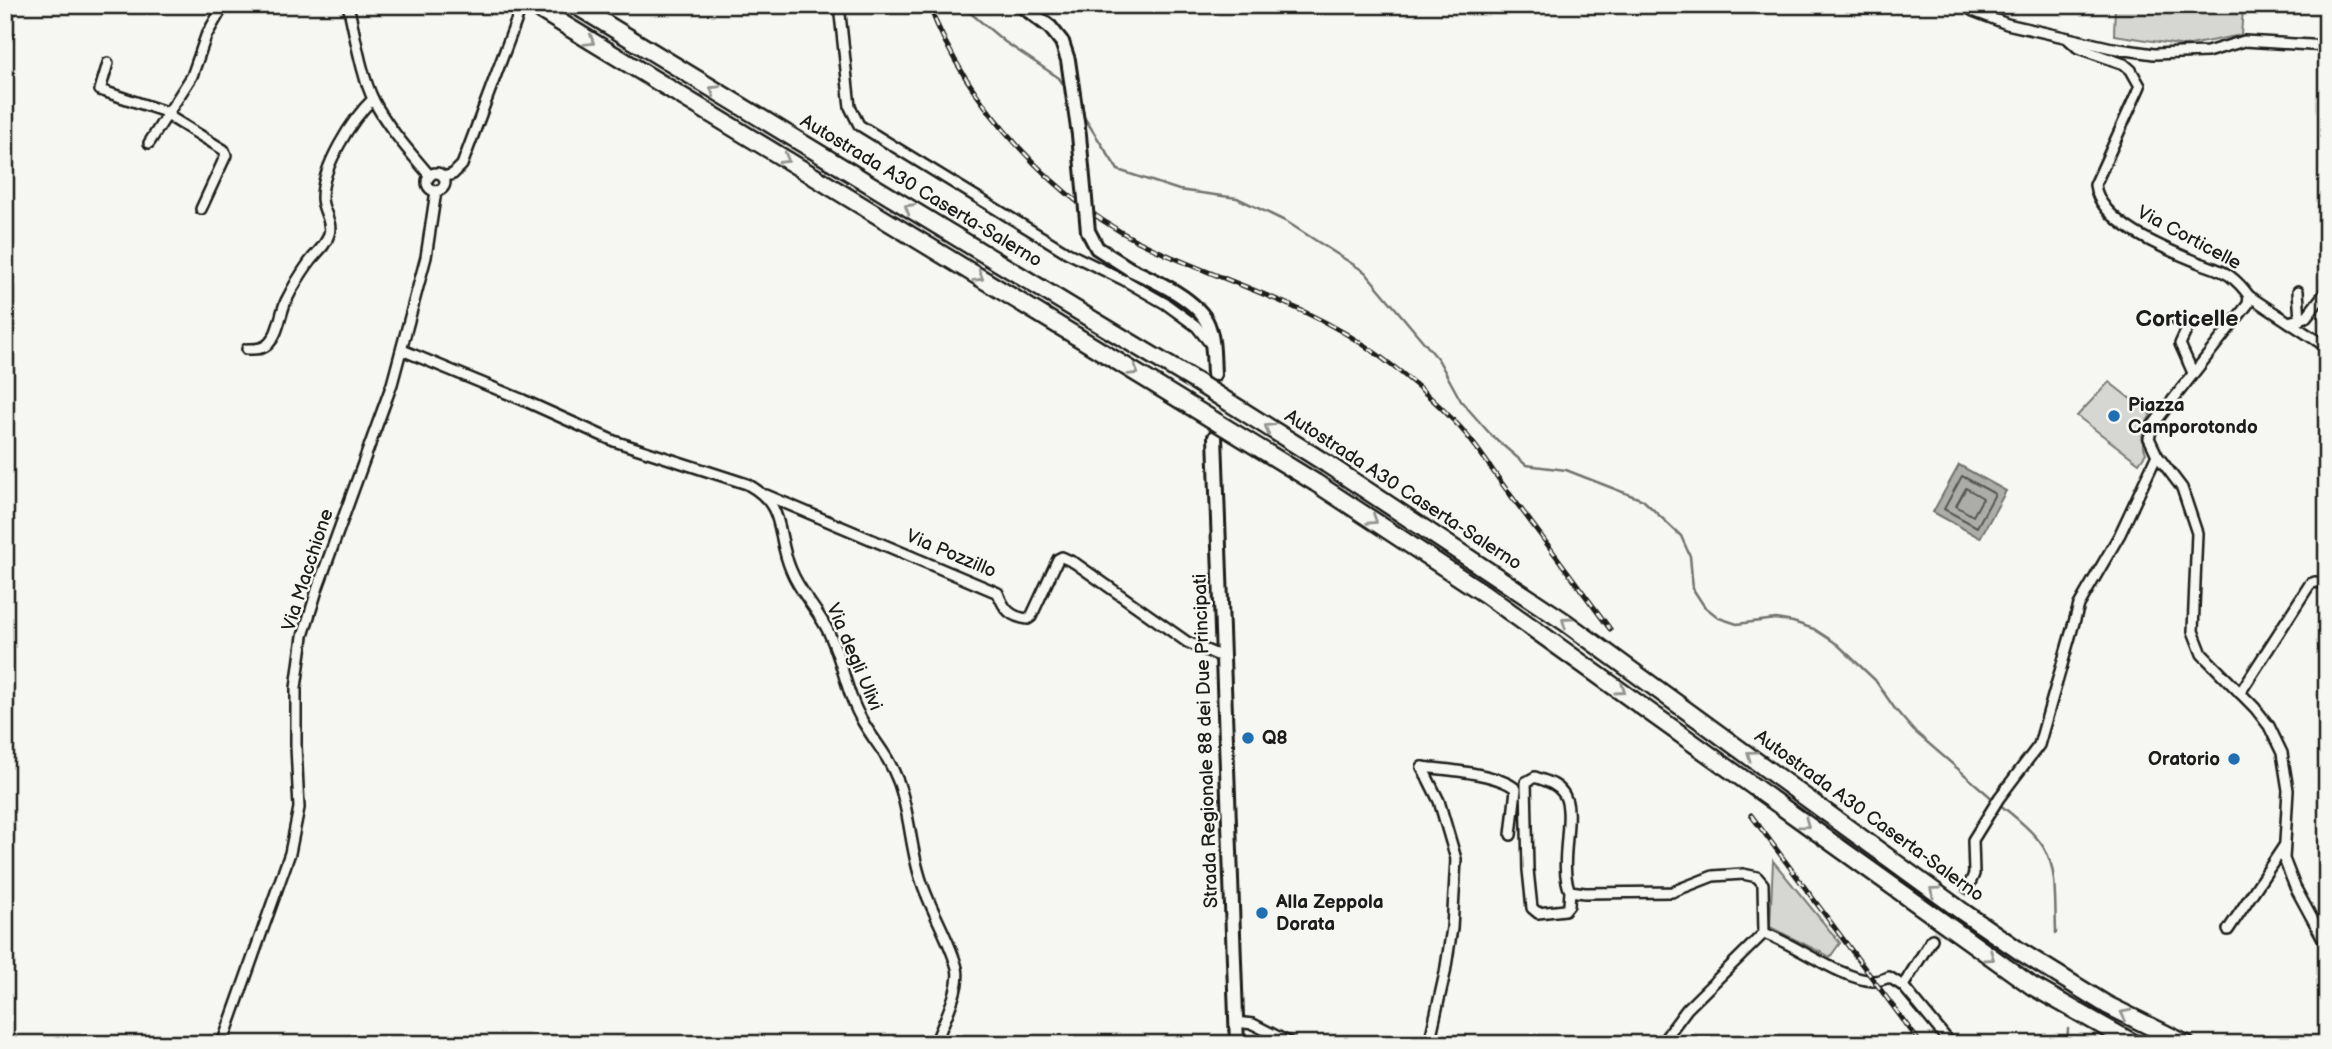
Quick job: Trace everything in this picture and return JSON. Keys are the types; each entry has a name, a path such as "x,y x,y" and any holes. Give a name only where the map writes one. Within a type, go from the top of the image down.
{"highway":[{"path":"532,5 1316,483 1485,594 2032,986 2135,1044"},
{"name":"Autostrada A30 Caserta-Salerno","path":"575,5 1327,464 1566,622 2021,952 2107,1005 2186,1044"}],"main road":[{"path":"1021,5 1050,27 1062,43 1068,60 1079,135 1088,231 1097,248 1172,291 1203,315 1209,326 1214,374"},
{"name":"Strada Regionale 88 dei Due Principati","path":"1215,437 1237,1044"}],"street":[{"path":"149,143 192,76 206,36 224,5"},
{"path":"348,5 360,60 373,99 405,147 430,176"},
{"path":"839,5 850,107 859,125 1068,253 1166,304 1196,326 1212,346"},
{"path":"1964,5 1972,11 2007,24 2112,48 2154,54 2207,52 2244,41 2327,46"},
{"path":"430,176 437,173 444,177 453,174 461,165 518,16"},
{"name":"Via Corticelle","path":"2067,38 2078,48 2124,64 2131,70 2140,86 2095,185 2096,196 2127,227 2162,247 2229,275 2249,296 2248,304 2153,425 2149,438 2157,455"},
{"path":"108,63 100,90 168,114 223,150 226,155 201,209"},
{"path":"247,349 257,350 267,345 275,335 286,300 309,262 322,250 331,226 322,199 324,183 352,124 373,99"},
{"path":"430,176 428,186 436,191 443,188 444,177"},
{"name":"Via Macchione","path":"222,1044 290,853 299,808 296,688 303,636 392,384 426,257 436,191"},
{"path":"2289,322 2300,320 2314,309 2327,290"},
{"path":"2298,291 2300,320"},
{"path":"2249,296 2325,346"},
{"path":"2177,320 2188,327 2180,344 2193,373"},
{"path":"402,350 614,441 747,484 764,495"},
{"path":"1968,888 1974,874 1973,840 2039,745 2079,605 2120,534 2157,455 2182,488 2197,533 2193,631 2202,654 2269,726 2282,753 2288,790 2284,859 2295,887 2327,946"},
{"name":"Via Pozzillo","path":"764,495 998,593 1008,613 1020,618 1031,617 1049,574 1062,557 1075,563 1187,642 1222,657"},
{"name":"Via degli Ulivi","path":"764,495 778,517 790,568 830,634 840,658 850,697 863,723 886,753 899,783 922,885 958,970 953,997 935,1044"},
{"path":"2240,693 2310,584 2327,584"},
{"path":"1429,1044 1451,939 1456,859 1439,801 1422,767 1478,775 1509,783 1516,789 1511,835"},
{"path":"1535,777 1552,783 1564,794 1569,810 1565,839 1567,883 1570,891 1569,905 1565,910 1538,913 1532,908 1526,782 1535,777"},
{"path":"2228,930 2285,845"},
{"path":"1570,891 1672,892 1713,876 1744,874 1757,877 1762,884 1764,933 1687,1009 1661,1044"},
{"path":"1764,933 1858,978 1875,981 1889,978 1903,986 1951,1044"},
{"path":"1903,986 1932,939"},
{"path":"1236,1022 1253,1024 1292,1044"}],"shaded area":[{"path":"2115,5 2246,5 2243,10 2241,35 2185,46 2114,35"},
{"name":"Piazza Camporotondo","path":"2109,382 2151,415 2142,434 2146,453 2139,463 2077,416"},
{"path":"1773,861 1840,943 1830,957 1770,927"}],"water":[{"path":"1959,465 2006,491 1980,538 1933,512"}],"waterway":[{"path":"961,5 1005,42 1059,78 1067,90"},
{"path":"1082,114 1118,170 1179,190 1237,198 1287,222 1365,272 1438,359 1461,401 1492,436 1526,465 1566,470 1643,500 1681,536 1690,556 1693,589 1704,606 1719,618 1737,624 1776,619 1793,622 1814,629 1837,644 1875,680 1913,730 1994,800"},
{"path":"1999,804 2033,834 2049,859 2055,889 2056,933"},
{"path":"2067,1044 2068,1029"}],"tunnel":[{"path":"1214,374 1215,426"},
{"path":"1932,939 1968,888"}],"railway":[{"path":"929,5 945,42 991,114 1019,148 1050,179 1084,207 1118,230 1154,249 1269,296 1326,323 1378,355 1430,397 1472,441 1610,629"},
{"path":"1751,815 1921,1044"}],"place":[{"name":"Piazza Camporotondo","path":"2114,416"},
{"name":"Q8","path":"1248,738"},
{"name":"Oratorio","path":"2234,759"},
{"name":"Alla Zeppola Dorata","path":"1262,913"}],"district":[{"name":"Corticelle","path":"2187,319"}]}
